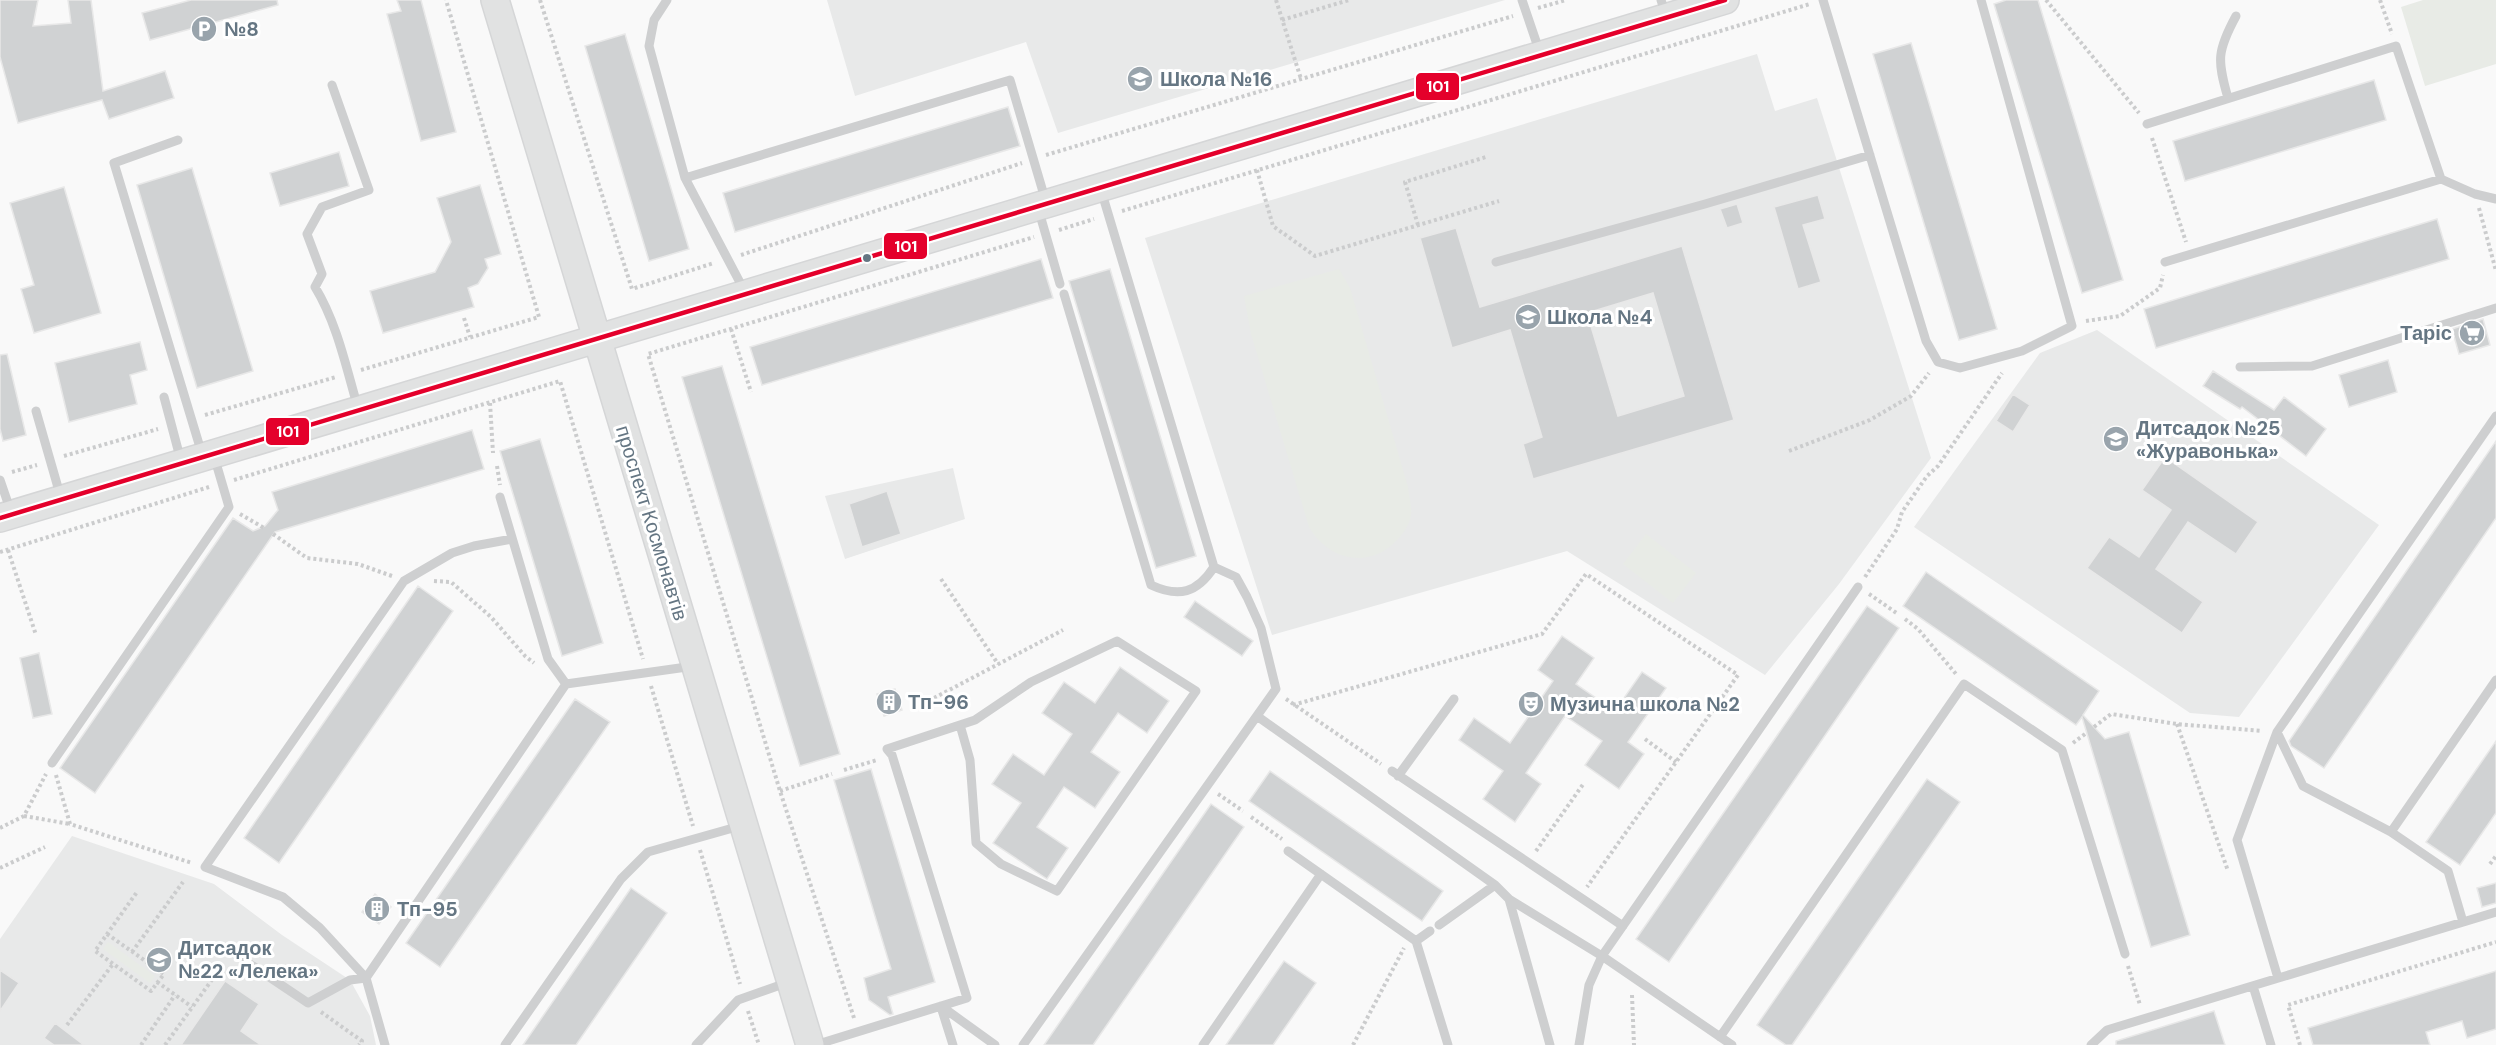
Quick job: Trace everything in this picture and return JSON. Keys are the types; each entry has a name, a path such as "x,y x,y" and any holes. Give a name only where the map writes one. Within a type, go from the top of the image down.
{"street":[{"name":"проспект Космонавтів","path":"495,0 810,1045"},
{"path":"6,516 1540,56 1664,9 1725,0"}],"lane":[{"path":"667,0 654,20 649,46 685,178 746,294"},
{"path":"1522,0 1540,56"},
{"path":"1823,0 1926,342 1938,362 1959,368 2022,351 2072,326 1981,0"},
{"path":"2228,98 2220,71 2222,42 2236,16"},
{"path":"2148,124 2396,46 2441,179"},
{"path":"685,178 1010,80 1033,159 1046,234 1060,284"},
{"path":"332,85 369,190 322,207 307,234 322,274 315,287 331,322 359,410"},
{"path":"178,140 114,163 192,419 199,458"},
{"path":"1496,262 1870,155"},
{"path":"2165,262 2441,179 2475,194 2496,199"},
{"path":"1023,1045 1276,689 1261,628 1236,577 1214,567 1100,188"},
{"path":"1064,294 1151,585 1165,592 1179,592 1200,584 1214,567"},
{"path":"2240,367 2312,366 2496,308"},
{"path":"52,763 229,507 222,483 171,425 164,397"},
{"path":"36,411 61,499"},
{"path":"2278,978 2237,840 2277,732 2496,416"},
{"path":"0,480 6,516"},
{"path":"500,497 548,659 566,684"},
{"path":"385,1045 366,978 320,928 283,897 205,867 404,581 452,553 512,539"},
{"path":"1579,1045 1589,985 1602,956 1860,584"},
{"path":"815,1045 967,998 892,755 887,749 975,720 1031,682 1117,641 1196,691 1057,891 1000,864 976,843 970,760 960,725"},
{"path":"232,952 308,1003 350,980 366,978 566,684 696,666"},
{"path":"2391,832 2496,680"},
{"path":"1720,1037 1964,684 2062,750 2125,954"},
{"path":"1454,699 1395,774 1623,926"},
{"path":"1257,716 1495,885 1509,898 1602,956 1732,1045"},
{"path":"2277,732 2303,786 2391,832 2448,871 2463,922"},
{"path":"506,1045 621,879 648,852 744,825"},
{"path":"1288,850 1413,939 1448,1045"},
{"path":"1203,1045 1321,874"},
{"path":"1439,925 1495,885"},
{"path":"1509,898 1550,1045"},
{"path":"2091,1045 2107,1030 2496,912"},
{"path":"1413,939 1430,931"},
{"path":"696,1045 738,1000 791,981"},
{"path":"2253,986 2271,1045"},
{"path":"941,1006 953,1045"},
{"path":"941,1006 995,1045"}],"path":[{"path":"192,419 539,317 446,0"},
{"path":"540,0 632,290 1033,159 1566,0"},
{"path":"1276,0 1301,79"},
{"path":"1282,20 1349,0"},
{"path":"858,1032 780,791 648,354 1823,0"},
{"path":"2046,0 2148,124 2190,254"},
{"path":"2380,0 2396,46"},
{"path":"1418,225 1405,182 1486,157"},
{"path":"1257,170 1273,226 1315,256 1499,201"},
{"path":"2475,194 2496,271"},
{"path":"2072,326 2090,320 2120,316 2152,294 2160,288 2165,262"},
{"path":"464,318 470,337"},
{"path":"731,329 751,392"},
{"path":"1898,614 1860,584 1897,529 1902,512 1956,440 2005,368 2001,356"},
{"path":"1789,451 1870,420 1911,396 1938,362"},
{"path":"0,552 490,403 493,453"},
{"path":"12,472 171,425"},
{"path":"496,466 500,479"},
{"path":"229,507 264,528"},
{"path":"273,534 307,558 358,564 404,581 451,582 491,617 525,656 566,684"},
{"path":"8,550 36,635"},
{"path":"1395,774 1293,705 1542,633 1586,574 1738,675 1580,897"},
{"path":"941,579 998,664"},
{"path":"1905,620 1918,628 1964,684"},
{"path":"934,698 1063,630"},
{"path":"2094,727 2111,714 2177,724 2277,732"},
{"path":"2177,724 2232,881"},
{"path":"1645,739 1676,762"},
{"path":"844,770 892,755"},
{"path":"0,828 24,816 52,763"},
{"path":"52,763 70,824"},
{"path":"780,791 832,774"},
{"path":"1527,862 1584,783"},
{"path":"1207,786 1243,811"},
{"path":"24,816 70,824 205,867"},
{"path":"1251,817 1291,845 1288,850"},
{"path":"0,868 45,847"},
{"path":"2490,864 2496,856"},
{"path":"132,952 183,882"},
{"path":"107,934 164,974 152,991 95,951 107,934 137,892"},
{"path":"1353,1045 1413,939"},
{"path":"2300,1045 2288,1005 2496,942"},
{"path":"165,1045 232,952"},
{"path":"2125,954 2141,1007"},
{"path":"68,1025 113,964"},
{"path":"1632,976 1634,1045"},
{"path":"157,982 192,1007"},
{"path":"141,1045 175,995"},
{"path":"308,1003 362,1041 359,1045"}],"shaded area":[{"name":"Школа №16","path":"827,0 1505,0 1058,133 1026,42 855,96"},
{"path":"2423,0 2496,0 2496,64 2425,86 2401,7"},
{"name":"Школа №4","path":"1757,54 1775,111 1817,98 1931,458 1839,584 1765,675 1567,551 1272,635 1145,238"},
{"path":"1339,269 1350,288 1408,487 1411,508 1409,522 1398,539 1387,549 1363,558 1339,554 1327,548 1309,527 1251,334 1244,296"},
{"name":"Дитсадок №25 «Журавонька»","path":"2097,330 2379,525 2239,717 2190,713 1914,527 2040,353"},
{"path":"953,468 965,519 845,559 825,496"},
{"path":"1646,534 1696,573 1673,603 1623,564"},
{"name":"Дитсадок №22 «Лелека»","path":"72,836 214,884 282,935 350,980 370,1016 376,1045 0,1045 0,939"},
{"path":"108,942 155,976 150,983 103,949"}],"building":[{"path":"0,0 38,0 33,26 71,23 68,0 91,0 103,91 165,71 174,98 109,119 102,100 18,123 0,57"},
{"path":"191,0 277,0 278,5 150,40 142,13"},
{"path":"397,0 421,0 456,132 421,141 387,14 401,11"},
{"path":"2006,0 2038,0 2123,280 2082,293 1994,4"},
{"path":"625,34 689,249 649,261 585,46"},
{"path":"1911,43 1997,329 1959,340 1873,54"},
{"path":"2374,80 2386,120 2185,181 2173,141"},
{"path":"1008,107 1020,146 735,232 723,193"},
{"path":"339,152 349,186 280,206 270,173"},
{"path":"192,168 253,371 197,388 137,185"},
{"path":"480,185 501,254 485,259 488,268 478,284 468,288 474,307 383,333 370,291 435,272 451,242 437,198"},
{"path":"64,187 101,313 34,333 21,289 34,285 10,203"},
{"path":"1818,195 1825,219 1803,225 1821,282 1798,289 1774,207"},
{"path":"1737,204 1743,223 1727,228 1720,209"},
{"path":"2437,219 2449,259 2156,348 2144,309"},
{"path":"1456,228 1480,307 1682,246 1734,420 1533,479 1523,444 1542,437 1510,330 1452,348 1420,238","holes":["1653,293 1684,396 1618,416 1587,313"]},
{"path":"1041,259 1053,298 762,385 750,347"},
{"path":"1110,269 1196,556 1156,568 1069,281"},
{"path":"2483,319 2490,345 2459,354 2452,329"},
{"path":"140,342 147,370 130,375 137,404 69,422 55,363"},
{"path":"7,354 26,435 3,441 0,429 0,355"},
{"path":"2388,360 2397,392 2349,407 2339,375"},
{"path":"722,366 840,754 800,766 682,377"},
{"path":"2213,371 2274,410 2284,397 2326,429 2306,456 2242,407 2240,409 2203,386"},
{"path":"2013,394 2030,405 2013,432 1996,421"},
{"path":"472,430 484,469 275,532 95,793 60,768 233,518 253,531 265,526 278,510 272,492"},
{"path":"540,439 603,643 562,656 500,451"},
{"path":"2496,441 2496,518 2324,768 2291,746 2289,741"},
{"path":"2165,457 2258,522 2236,554 2188,522 2156,569 2203,602 2182,633 2087,568 2109,537 2139,557 2171,510 2142,490"},
{"path":"887,491 901,534 862,547 849,504"},
{"path":"1926,572 2099,691 2083,715 2105,739 2129,732 2190,935 2151,947 2082,717 2076,725 1903,606"},
{"path":"418,586 453,611 279,863 244,838"},
{"path":"1195,601 1253,641 1242,656 1184,617"},
{"path":"1867,606 1899,628 1669,962 1636,939"},
{"path":"1562,636 1594,658 1576,684 1615,711 1642,672 1666,688 1628,742 1644,754 1619,789 1585,765 1602,741 1565,716 1526,773 1541,784 1515,822 1483,799 1503,771 1459,740 1474,718 1510,743 1553,681 1538,670"},
{"path":"39,653 52,714 33,718 20,658"},
{"path":"1120,667 1169,701 1147,733 1118,713 1091,752 1120,772 1095,808 1064,787 1037,827 1068,848 1047,879 993,843 1021,803 992,784 1013,754 1044,775 1072,734 1042,713 1064,682 1095,703"},
{"name":"Тп-96","path":"895,689 902,710 884,716 877,694"},
{"path":"575,699 610,722 440,967 406,943"},
{"path":"2496,741 2496,813 2460,865 2426,842"},
{"path":"871,769 935,982 888,997 893,1014 890,1015 869,1000 864,978 891,969 834,780"},
{"path":"1270,771 1443,891 1422,921 1249,801"},
{"path":"1927,779 1960,802 1792,1045 1786,1045 1757,1025"},
{"path":"1211,804 1244,827 1093,1045 1044,1045"},
{"path":"2496,883 2496,903 2482,907 2477,888"},
{"path":"631,888 667,913 576,1045 523,1045"},
{"name":"Тп-95","path":"375,894 391,907 379,924 362,912"},
{"path":"1284,961 1316,983 1273,1045 1226,1045"},
{"path":"0,970 19,983 0,1011"},
{"path":"2496,971 2496,1029 2467,1038 2462,1021 2426,1032 2430,1045 2313,1045 2308,1028"},
{"path":"225,981 259,1004 241,1031 261,1045 181,1045"},
{"path":"2214,1011 2225,1045 2116,1045 2116,1041"},
{"path":"55,1023 84,1045 54,1045 44,1038"}],"transit line":[{"name":"101","path":"0,518 1725,0"}],"place":[{"name":"№8","path":"204,29"},
{"name":"Школа №16","path":"1140,79"},
{"name":"Школа №4","path":"1528,317"},
{"name":"Таріс","path":"2472,333"},
{"name":"Дитсадок №25 «Журавонька»","path":"2116,439"},
{"name":"Тп-96","path":"889,702"},
{"name":"Музична школа №2","path":"1531,704"},
{"name":"Тп-95","path":"377,909"},
{"name":"Дитсадок №22 «Лелека»","path":"159,960"}]}
